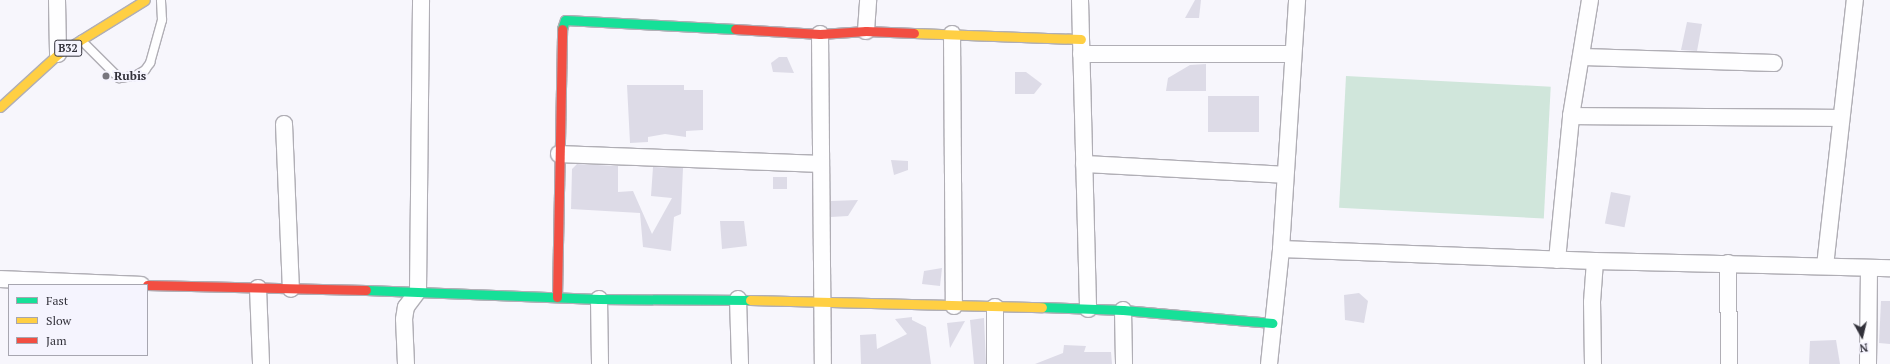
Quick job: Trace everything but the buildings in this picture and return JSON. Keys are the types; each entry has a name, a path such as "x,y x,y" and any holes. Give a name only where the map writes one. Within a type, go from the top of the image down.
{"main road":[{"name":"B32","path":"0,107 58,54 145,0"},
{"path":"557,297 562,25 565,20 820,34 866,31 952,34 1081,46"},
{"path":"148,285 418,292 599,299 823,300 954,306 1123,310 1272,323"}],"street":[{"path":"57,0 58,54"},
{"path":"406,364 404,319 406,308 418,292 421,0"},
{"path":"866,31 868,0"},
{"path":"1080,0 1088,309"},
{"path":"1269,364 1272,323 1281,249 1297,0"},
{"path":"1557,260 1571,116 1590,0"},
{"path":"1825,266 1855,0"},
{"path":"820,34 823,364"},
{"path":"952,34 954,306"},
{"path":"1081,46 1293,54"},
{"path":"1580,57 1774,63"},
{"path":"1571,116 1841,118"},
{"path":"284,124 290,289"},
{"path":"559,154 821,164"},
{"path":"1084,164 1285,175"},
{"path":"1281,249 1557,260 1728,262 1890,268"},
{"path":"1593,364 1592,302 1594,261"},
{"path":"1728,262 1729,364"},
{"path":"1868,364 1869,268"},
{"path":"0,279 118,284"},
{"path":"258,288 261,364"},
{"path":"599,299 600,364"},
{"path":"738,299 740,364"},
{"path":"995,307 995,364"},
{"path":"1123,310 1124,364"}],"lane":[{"path":"81,39 119,78 135,76 145,70 150,63 162,20 161,0"}],"green space":[{"path":"1346,76 1551,87 1544,219 1339,208"}],"traffic: fast":[{"path":"562,29 565,20 735,29"},
{"path":"366,290 599,299 750,300"},
{"path":"1042,307 1123,310 1272,323"}],"traffic: slow":[{"path":"0,107 58,54 145,0"},
{"path":"914,33 1081,39"},
{"path":"750,300 1042,307"}],"traffic: jam":[{"path":"557,297 562,29"},
{"path":"735,29 820,34 866,31 914,33"},
{"path":"148,285 366,290"}],"place":[{"name":"Rubis","path":"106,76"}]}
